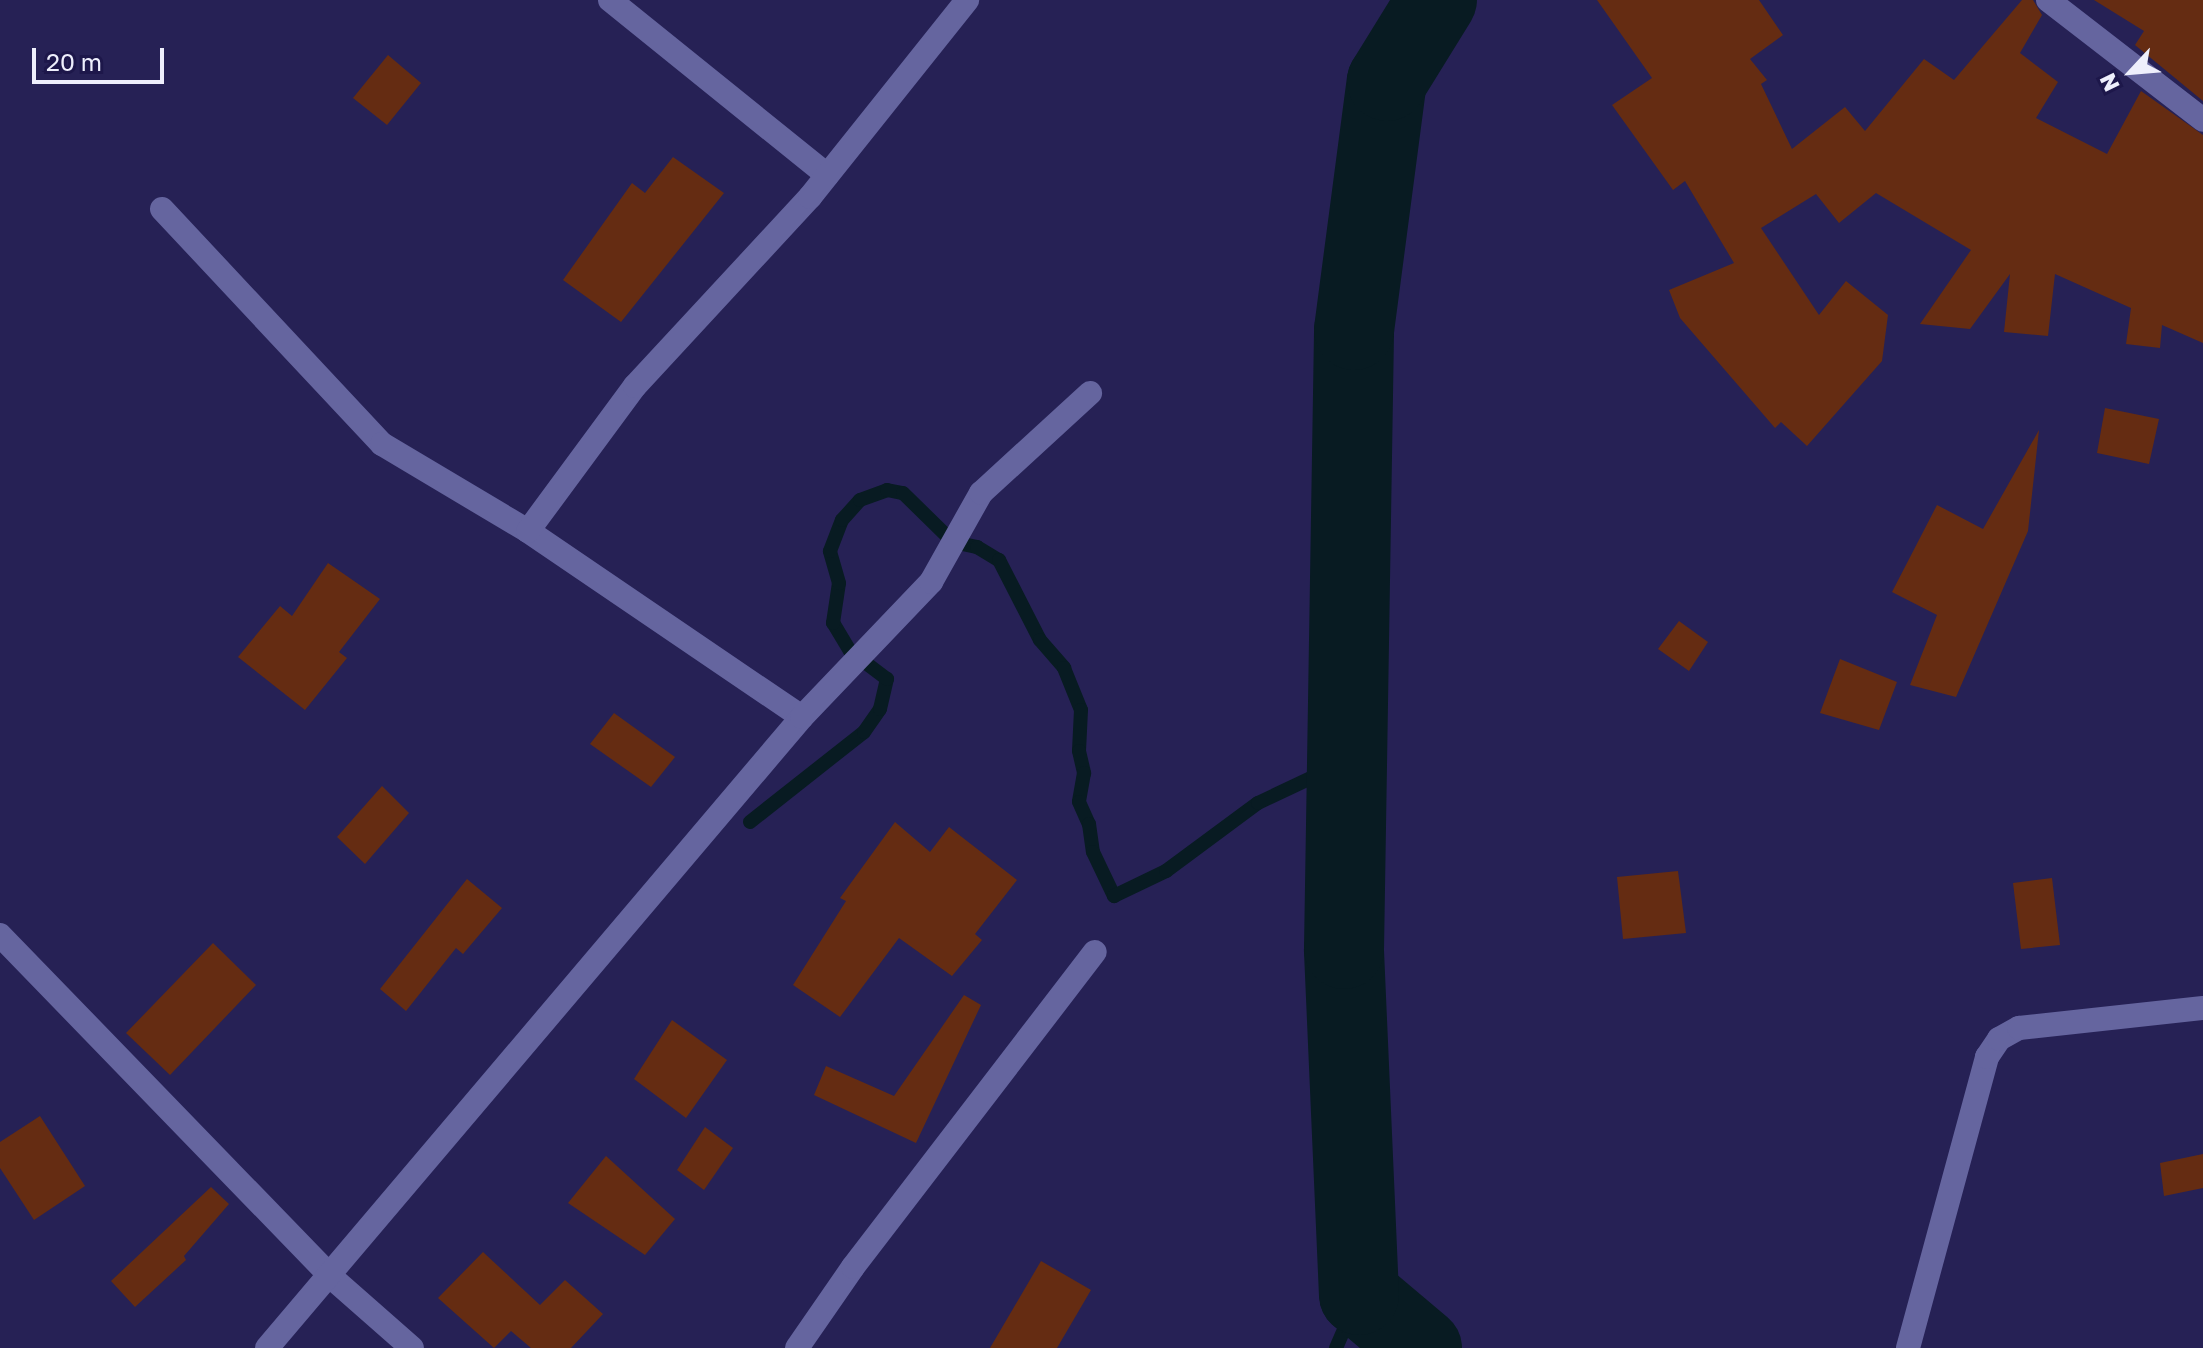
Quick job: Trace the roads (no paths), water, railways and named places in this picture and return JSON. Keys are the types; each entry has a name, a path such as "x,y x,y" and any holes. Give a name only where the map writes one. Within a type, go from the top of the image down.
{"street":[{"path":"610,0 827,175"},
{"path":"528,531 635,386 827,175 967,0"},
{"path":"2048,0 2203,120"},
{"path":"162,209 382,444 528,531 802,717"},
{"path":"267,1348 802,717 931,582 981,493 1090,393"},
{"path":"0,935 330,1276 412,1348"},
{"path":"797,1348 853,1267 1095,952"},
{"path":"1908,1348 1987,1057 1999,1039 2019,1028 2203,1008"}],"waterway":[{"path":"1422,1348 1359,1295 1344,949 1354,330 1387,81 1437,0"},
{"path":"750,822 864,732 880,709 887,679 850,651 833,623 839,583 830,551 842,520 860,500 887,490 903,493 953,542 977,547 999,560 1040,640 1064,668 1081,710 1079,751 1084,773 1079,802 1089,824 1093,852 1114,896 1166,871 1258,803 1349,760"},
{"path":"1336,1348 1359,1295"}]}
